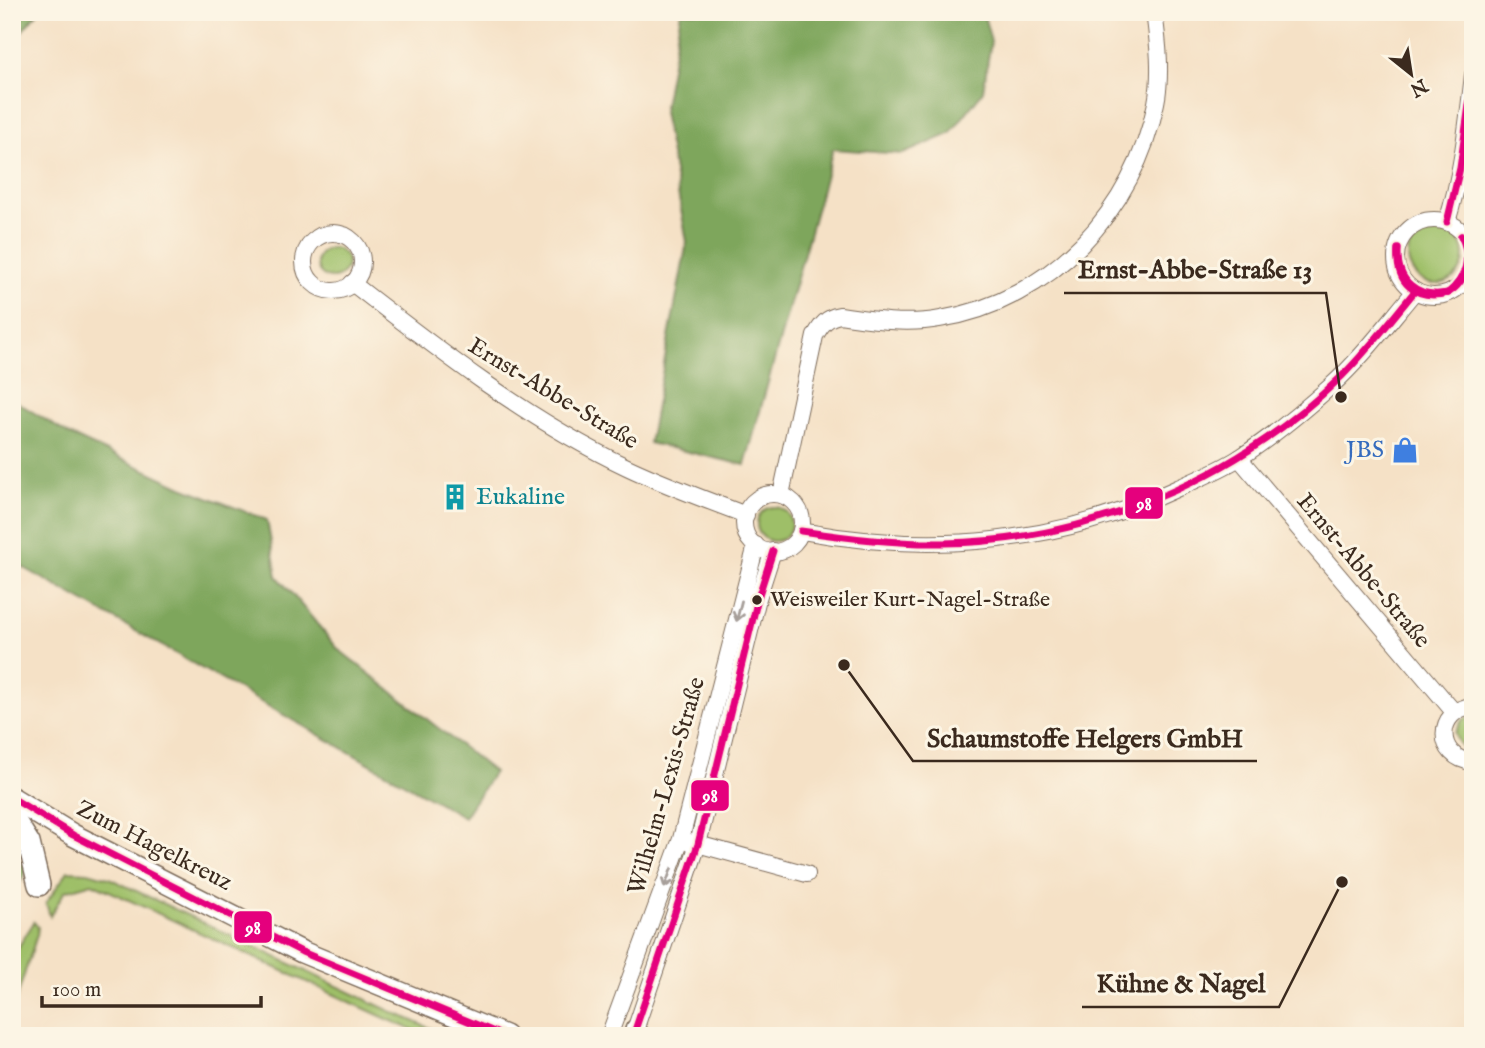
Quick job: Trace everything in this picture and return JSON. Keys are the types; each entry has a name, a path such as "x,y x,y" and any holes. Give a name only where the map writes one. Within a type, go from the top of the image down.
{"main road":[{"name":"Zum Hagelkreuz","path":"12,798 73,835 302,952 505,1036"},
{"path":"12,816 29,843 39,885"}],"street":[{"path":"781,495 815,336 831,316 909,322 942,319 982,308 1020,291 1061,264 1087,241 1107,218 1145,149 1157,100 1158,50 1154,12"},
{"path":"1472,12 1473,25"},
{"path":"1447,222 1457,189 1465,146 1473,75"},
{"path":"1425,220 1447,222 1457,227 1471,246 1471,269 1458,288 1447,293 1436,296 1415,291 1399,273 1397,251 1400,240 1407,231 1425,220"},
{"name":"Ernst-Abbe-Straße","path":"352,283 439,351 581,442 627,466 746,515"},
{"path":"801,531 895,543 1015,538 1091,522 1143,504 1239,458 1289,421 1333,385 1415,291"},
{"name":"Ernst-Abbe-Straße","path":"1239,458 1454,712"},
{"path":"781,495 796,505 802,522 801,531 790,546 773,551 756,545 747,535 746,515 749,507 763,496 781,495"},
{"name":"Wilhelm-Lexis-Straße","path":"609,1036 681,839 756,545"},
{"name":"Wilhelm-Lexis-Straße","path":"636,1034 698,844 755,611 773,551"},
{"path":"1473,706 1454,712 1444,729 1447,747 1461,760 1473,762"},
{"path":"681,839 807,874"}],"green space":[{"path":"12,12 38,12 12,43"},
{"path":"681,12 983,12 991,41 983,91 950,134 903,154 833,149 745,465 649,443 687,242 663,112"},
{"path":"1431,228 1441,228 1456,236 1462,245 1462,267 1456,276 1441,284 1431,284 1413,272 1408,261 1408,251 1420,233"},
{"path":"332,248 343,252 347,263 343,274 332,278 321,274 317,263 321,252"},
{"path":"12,399 70,435 182,487 267,520 277,576 338,649 494,772 464,817 12,561"},
{"path":"774,507 786,512 791,524 786,536 774,541 762,536 757,524 762,512"},
{"path":"1473,716 1473,750 1461,745 1455,733 1462,720"},
{"path":"12,854 28,870 12,894"},
{"path":"68,871 88,872 109,878 448,1036 428,1036 387,1019 92,883 65,891 50,916 46,903"},
{"path":"34,922 38,927 37,935 12,1012 12,957"}],"transit line":[{"name":"98","path":"1447,222 1460,168 1473,77"},
{"name":"98","path":"1448,293 1459,281 1465,267 1466,252 1461,236"},
{"name":"98","path":"1448,293 1460,282 1466,268 1467,252 1461,236"},
{"name":"98","path":"1398,249 1401,270 1411,285 1427,293 1448,293"},
{"name":"98","path":"1398,249 1400,271 1410,287 1426,294 1448,293"},
{"name":"98","path":"801,531 908,543 999,539 1053,531 1107,516 1159,497 1209,474 1301,413 1352,366 1415,291"},
{"name":"98","path":"633,1036 698,844 758,598 773,551"},
{"name":"98","path":"12,798 73,835 302,952 504,1036"}],"place":[{"name":"Ernst-Abbe-Straße 13","path":"1341,397"},
{"name":"JBS","path":"1405,450"},
{"name":"Eukaline","path":"455,497"},
{"name":"Weisweiler Kurt-Nagel-Straße","path":"757,600"},
{"name":"Schaumstoffe Helgers GmbH","path":"844,665"},
{"name":"Kühne & Nagel","path":"1342,882"}]}
